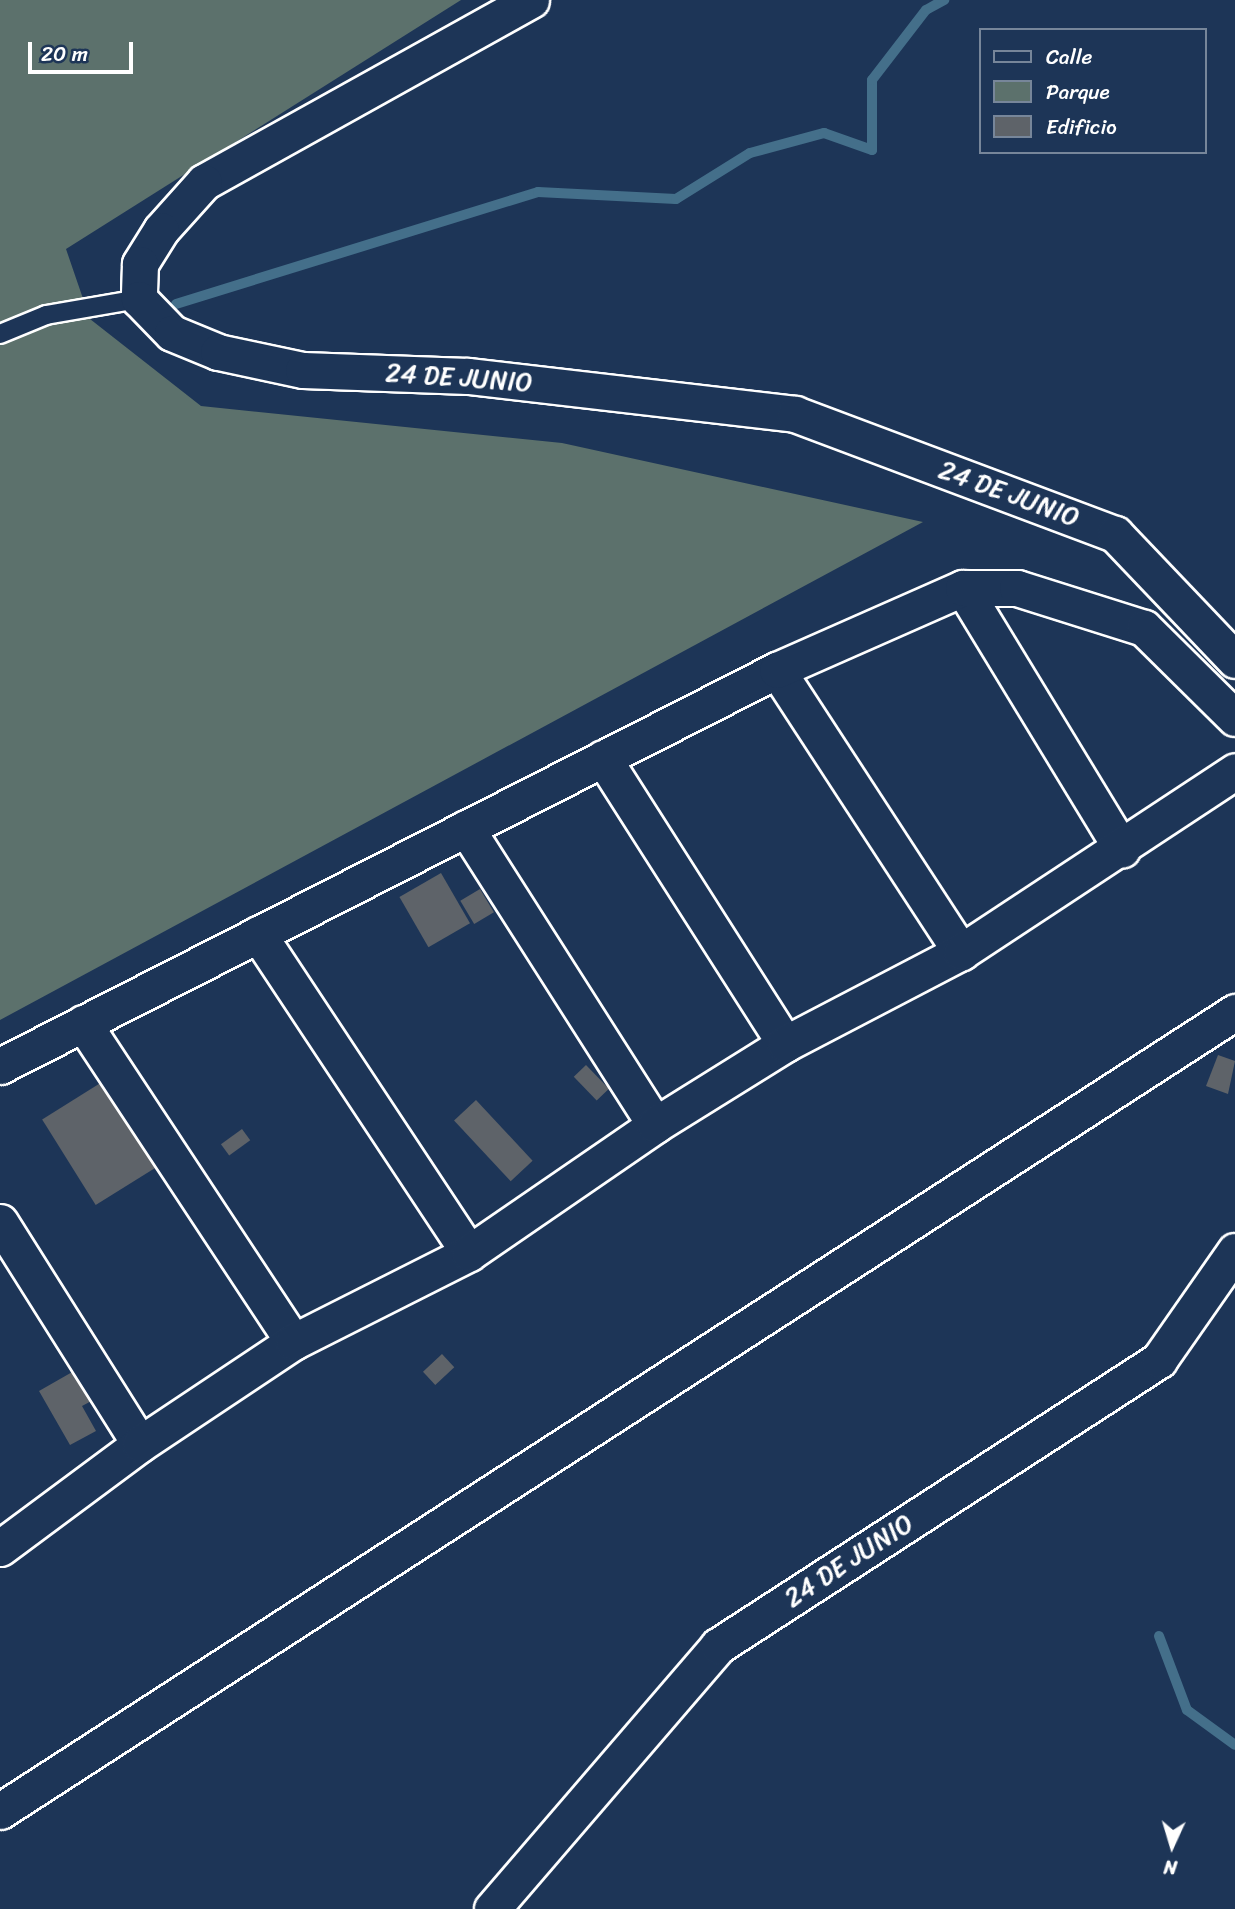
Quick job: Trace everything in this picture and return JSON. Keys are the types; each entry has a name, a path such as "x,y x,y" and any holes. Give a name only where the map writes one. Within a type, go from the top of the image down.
{"street":[{"path":"139,299 140,264 161,230 204,182 531,0"},
{"name":"24 DE JUNIO","path":"139,299 172,333 218,352 303,370 468,376 795,414 1115,534 1235,660"},
{"path":"963,588 1122,849"},
{"path":"0,1066 777,670 963,588 1017,588 1144,628 1235,718"},
{"path":"777,670 961,951"},
{"path":"603,758 785,1044"},
{"path":"0,1548 140,1444 293,1342 470,1253 655,1125 785,1044 961,951 1122,849 1235,771"},
{"path":"466,828 655,1125"},
{"path":"258,934 470,1253"},
{"path":"0,1811 1235,1012"},
{"path":"83,1023 293,1342"},
{"path":"0,1222 140,1444"},
{"name":"24 DE JUNIO","path":"492,1909 718,1646 1159,1360 1235,1251"}],"lane":[{"path":"0,334 46,315 139,299"}],"green space":[{"path":"0,0 461,0 66,249 90,319 201,406 562,443 923,522 0,1020"}],"building":[{"path":"441,873 470,923 428,947 399,897"},
{"path":"480,889 494,912 474,924 460,901"},
{"path":"1218,1055 1235,1061 1228,1094 1206,1086"},
{"path":"586,1065 609,1089 597,1101 574,1077"},
{"path":"110,1077 164,1163 96,1205 42,1119"},
{"path":"476,1100 533,1161 511,1181 454,1120"},
{"path":"242,1129 250,1140 229,1156 221,1144"},
{"path":"442,1354 454,1367 435,1385 423,1372"},
{"path":"81,1367 99,1397 82,1406 96,1431 70,1445 39,1391"}],"waterway":[{"path":"176,304 538,192 676,199 750,153 824,133 872,150 872,80 926,10 944,0"},
{"path":"1159,1636 1187,1710 1235,1745"}]}
